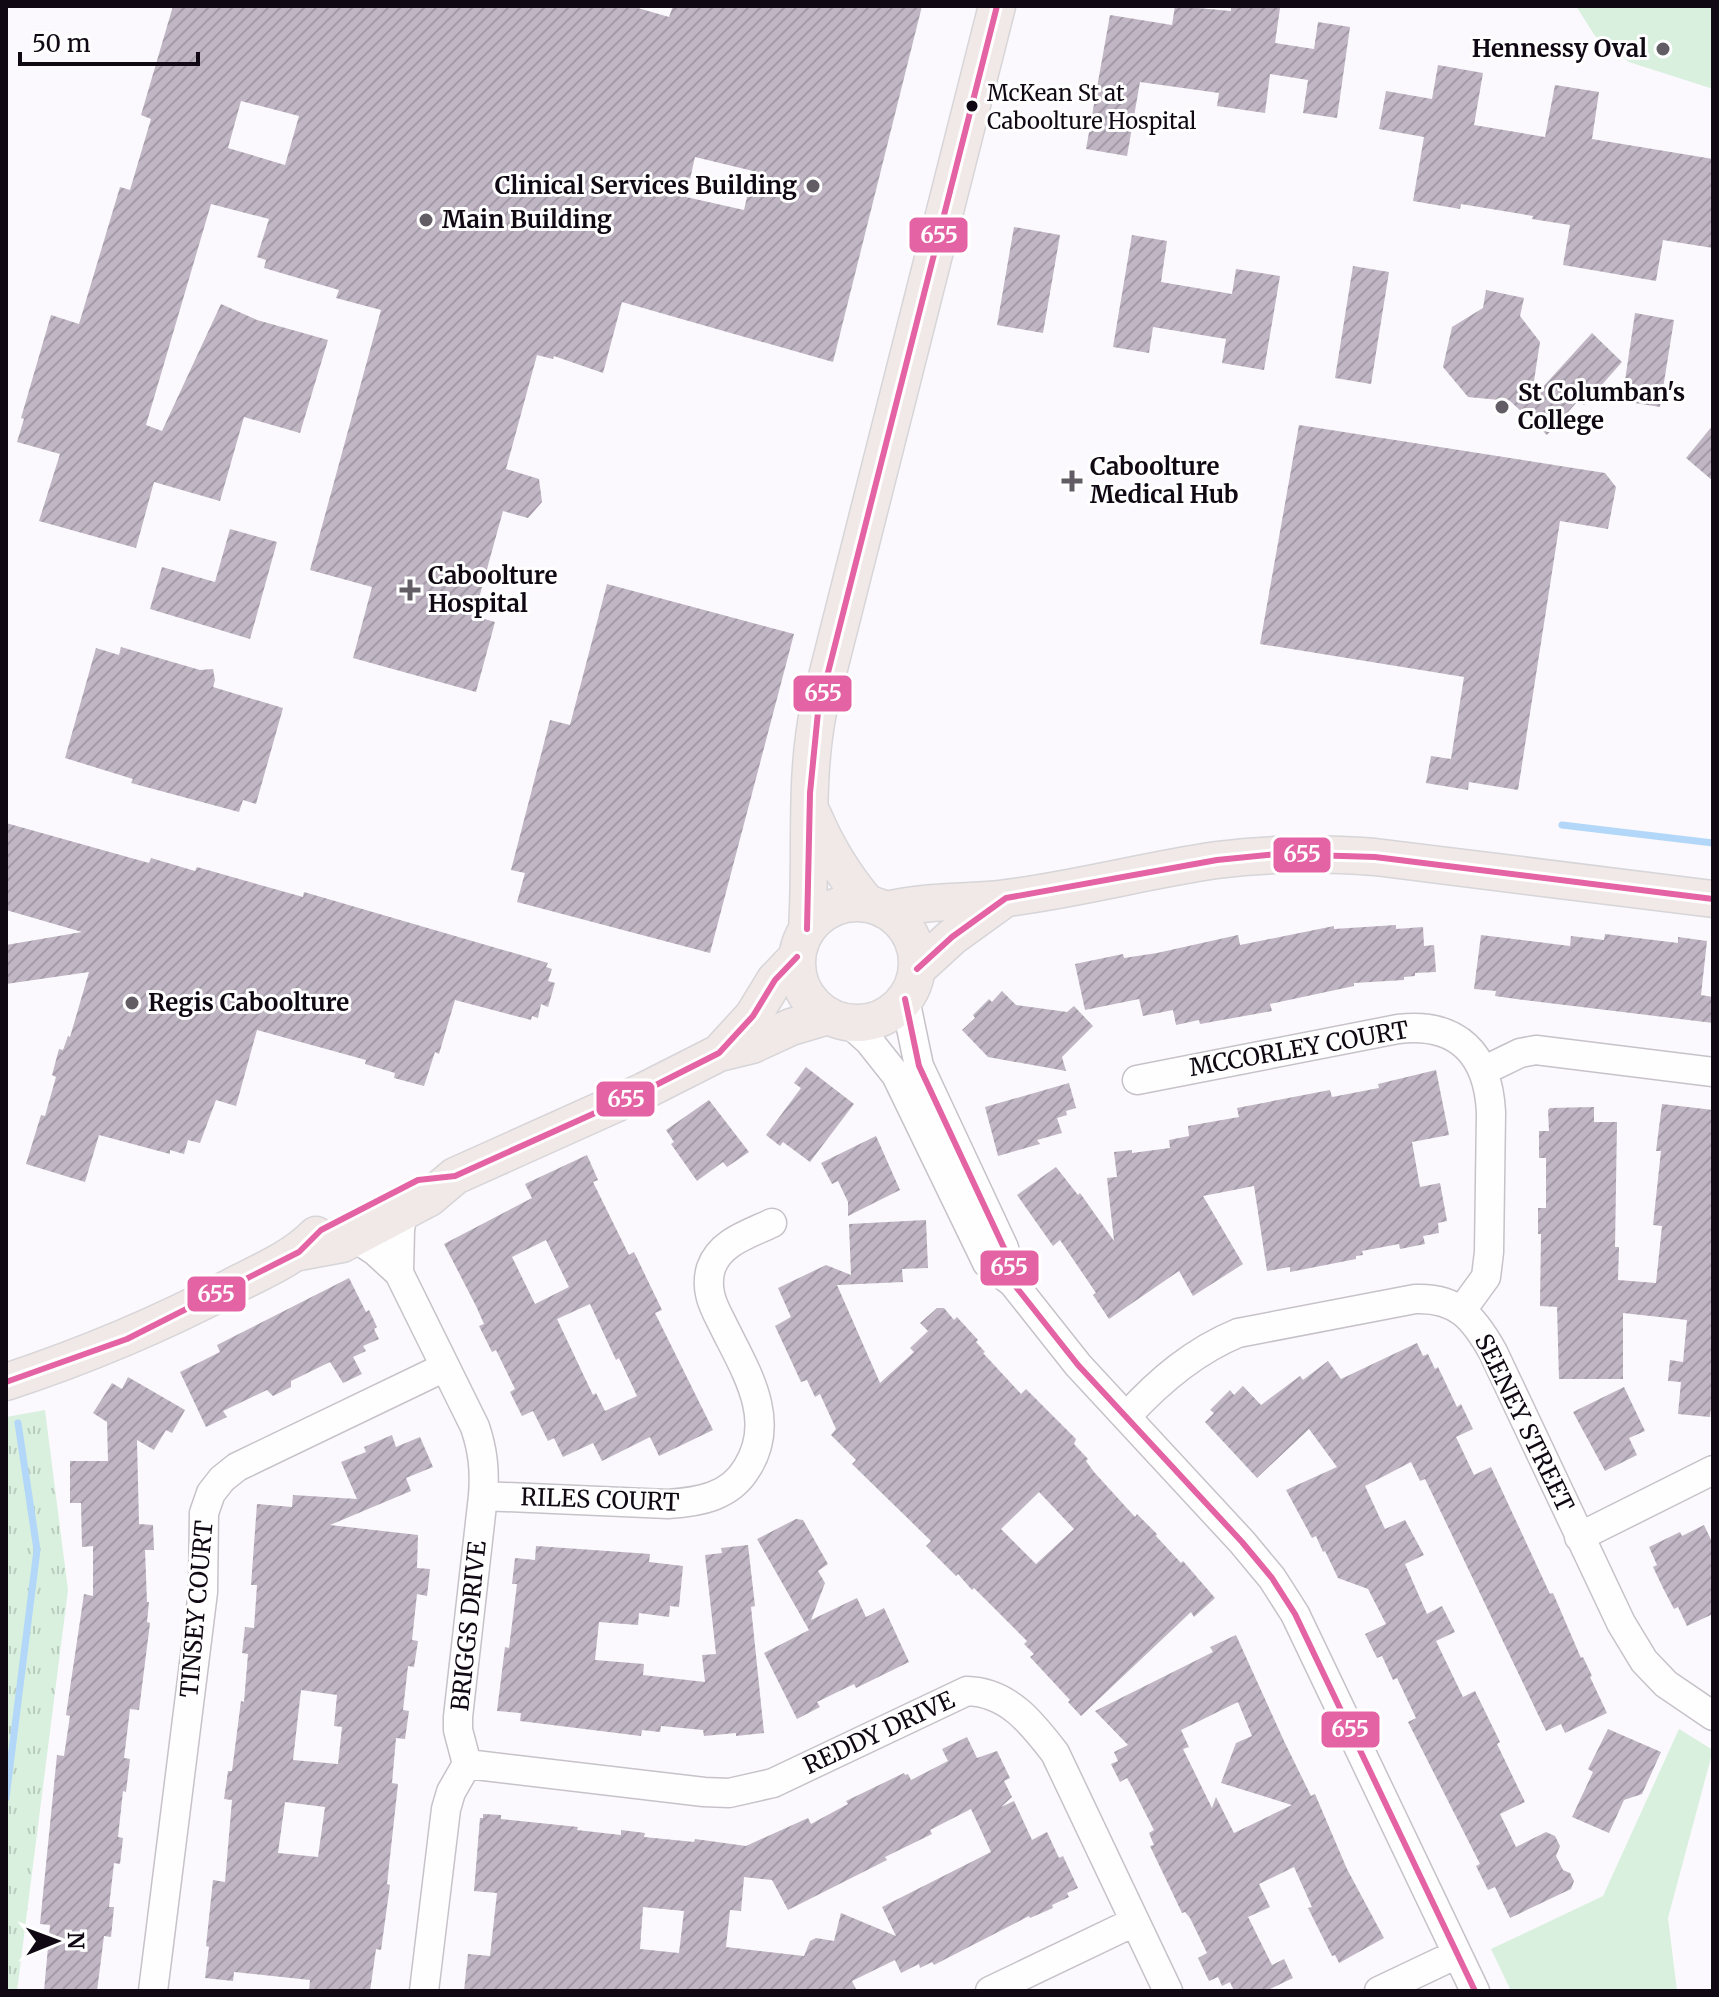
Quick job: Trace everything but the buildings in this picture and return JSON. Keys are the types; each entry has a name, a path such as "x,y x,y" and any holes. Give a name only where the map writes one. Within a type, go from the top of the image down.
{"main road":[{"path":"838,1020 814,1006 803,992 797,975 811,809 811,749 997,6"},
{"path":"811,809 827,848 849,882 877,907 901,921 910,935 916,952 911,984"},
{"path":"719,1053 753,1016 818,916 850,902 877,907 1006,898 1217,860 1277,854 1331,854 1713,899"},
{"path":"6,1382 127,1339 299,1252 342,1244 429,1198 455,1176 644,1091 719,1053 752,1045 791,1027 838,1020 864,1023 880,1019 952,937 1006,898"},
{"path":"299,1252 321,1230 407,1185 418,1180 455,1176"}],"street":[{"path":"911,984 919,1066 1004,1248 1013,1283"},
{"path":"838,1020 869,1041 896,1075 987,1263 1013,1283 1078,1365 1272,1578 1295,1614 1475,1991"},
{"name":"MCCORLEY COURT","path":"1137,1080 1418,1027 1443,1032 1459,1041 1485,1070"},
{"path":"1462,1310 1486,1277 1489,1252 1491,1112 1485,1070 1520,1053 1536,1050 1713,1072"},
{"name":"BRIGGS DRIVE","path":"399,1273 403,1212"},
{"name":"RILES COURT","path":"483,1496 679,1503 708,1498 728,1489 742,1477 759,1442 759,1406 711,1301 708,1285 717,1255 729,1243 772,1223"},
{"name":"BRIGGS DRIVE","path":"354,1237 399,1273 475,1427 483,1451 483,1496 458,1717 458,1730 467,1764"},
{"name":"SEENEY STREET","path":"1127,1416 1187,1360 1212,1344 1238,1333 1415,1299 1434,1298 1462,1310 1481,1330 1493,1352 1621,1623 1644,1661 1666,1684 1713,1716"},
{"name":"TINSEY COURT","path":"153,1991 203,1592 204,1513 211,1493 237,1467 445,1367"},
{"path":"1579,1537 1713,1470"},
{"name":"REDDY DRIVE","path":"467,1764 729,1793 773,1783 967,1691 996,1696 1010,1704 1039,1732 1055,1753 1168,1991"},
{"path":"424,1991 446,1809 451,1792 467,1764"},
{"path":"990,1991 1134,1922"},
{"path":"1379,1991 1457,1954"}],"green space":[{"name":"Hennessy Oval","path":"1576,6 1713,6 1713,89 1629,62 1595,36"},
{"path":"45,1410 68,1590 17,1991 6,1991 6,1417"},
{"path":"1679,1729 1713,1750 1668,1918 1677,1991 1511,1991 1491,1949 1603,1896"}],"waterway":[{"path":"1562,825 1713,843"},
{"path":"6,1798 37,1550 18,1423"}],"transit line":[{"name":"655","path":"807,929 810,793 818,712 997,6"},
{"name":"655","path":"917,969 952,937 1006,898 1217,860 1277,854 1375,857 1713,899"},
{"name":"655","path":"6,1382 127,1339 299,1252 321,1230 418,1180 455,1176 644,1091 719,1053 753,1016 775,980 797,957"},
{"name":"655","path":"905,999 919,1066 1004,1248 1013,1283 1078,1365 1272,1578 1295,1614 1475,1991"}],"place":[{"name":"Hennessy Oval","path":"1663,49"},
{"name":"McKean St at Caboolture Hospital","path":"972,106"},
{"name":"Clinical Services Building","path":"813,186"},
{"name":"Main Building","path":"426,220"},
{"name":"St Columban's College","path":"1502,407"},
{"name":"Caboolture Medical Hub","path":"1072,481"},
{"name":"Caboolture Hospital","path":"410,590"},
{"name":"Regis Caboolture","path":"132,1003"}]}
